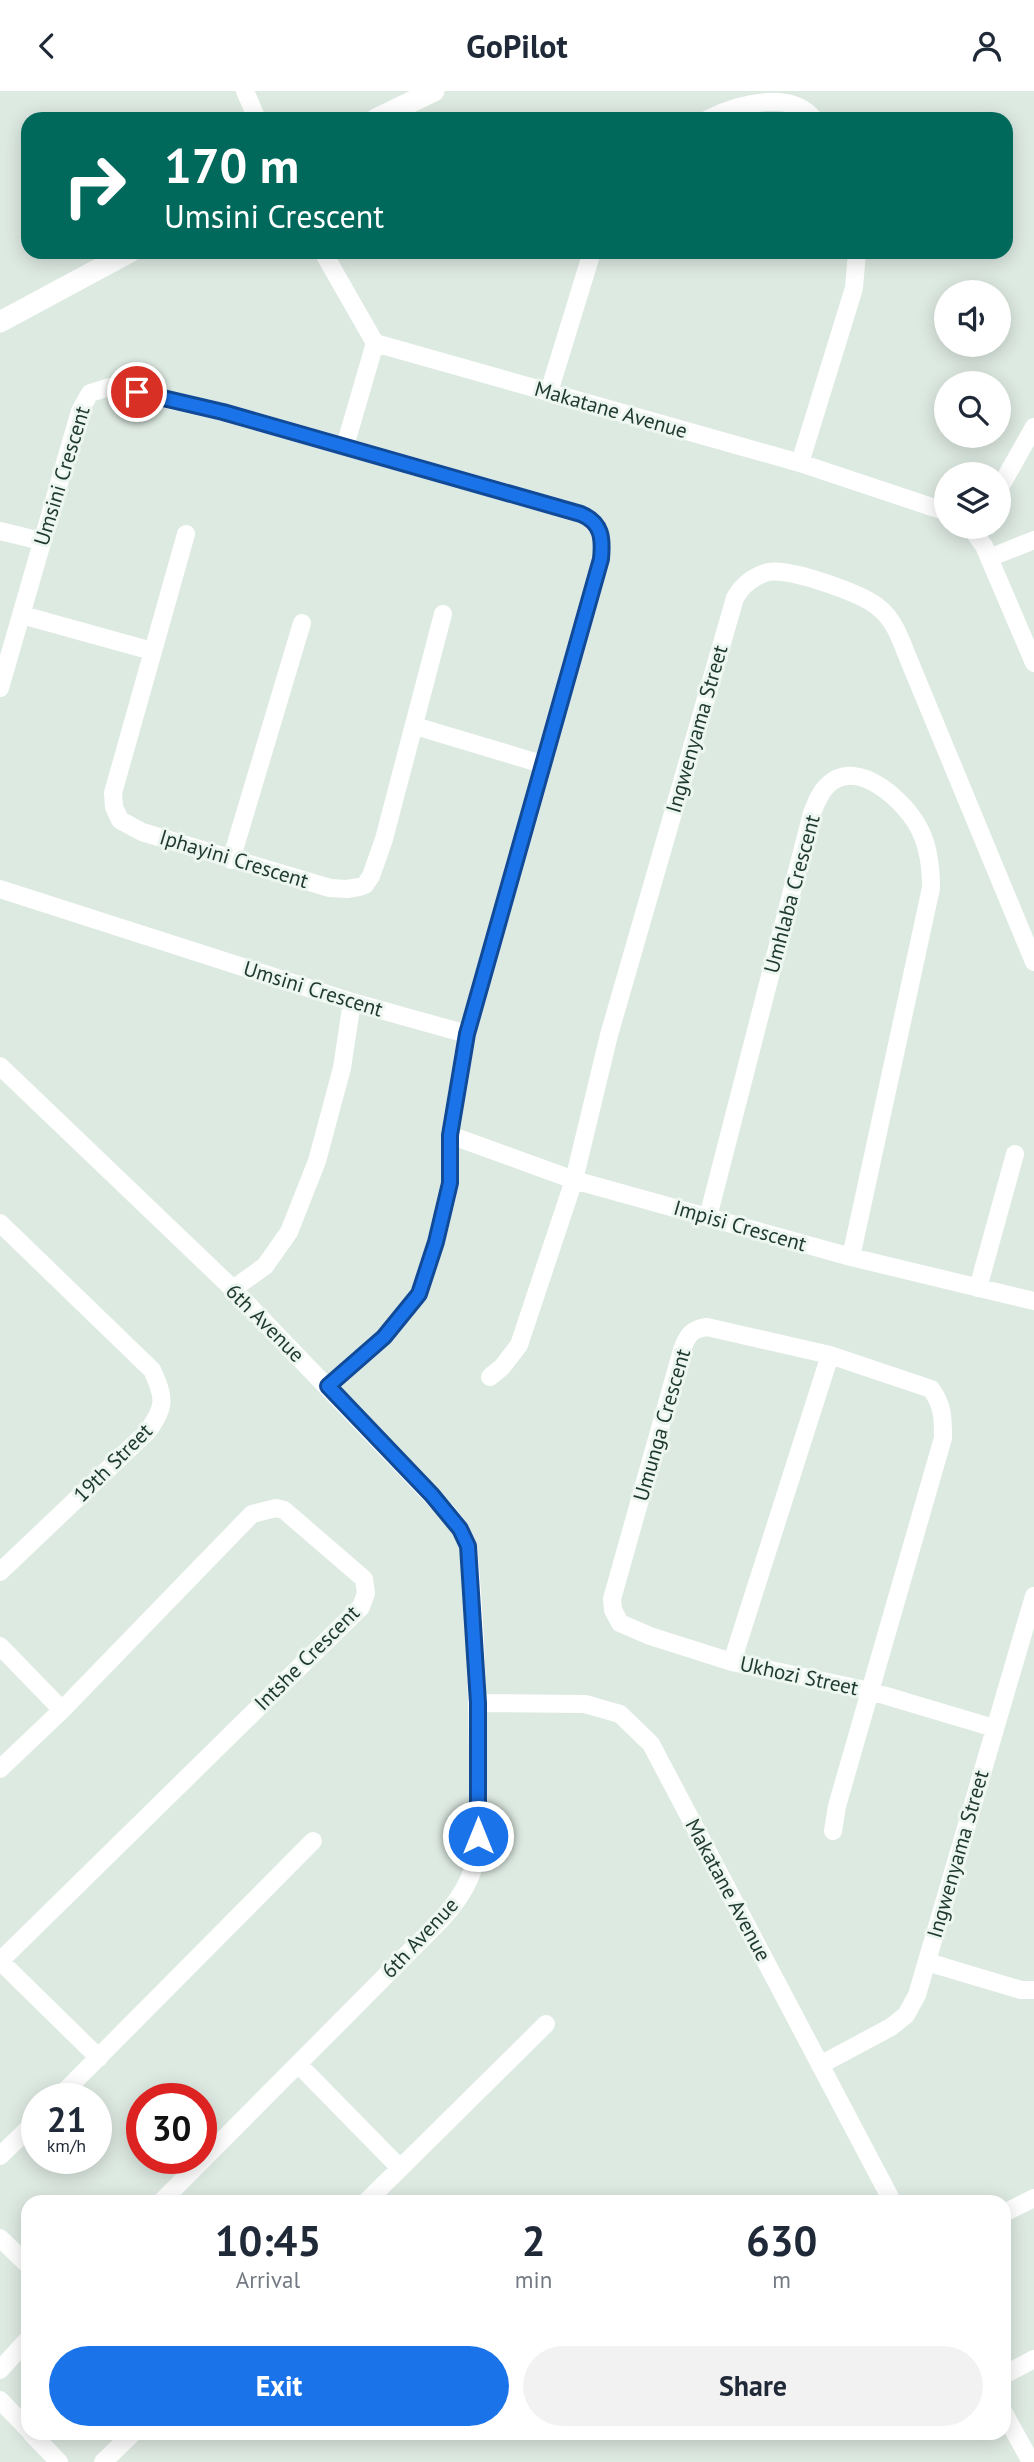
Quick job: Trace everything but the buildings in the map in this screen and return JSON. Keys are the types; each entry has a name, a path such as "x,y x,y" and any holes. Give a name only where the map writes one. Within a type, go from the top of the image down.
{"street":[{"path":"245,91 254,112"},
{"path":"390,112 433,91"},
{"path":"722,112 772,92 782,92 801,101 809,112"},
{"path":"0,322 117,259"},
{"path":"327,259 375,343 345,446"},
{"path":"549,393 590,259"},
{"path":"800,463 854,288 856,259"},
{"name":"Makatane Avenue","path":"375,343 800,463 934,508"},
{"name":"Umsini Crescent","path":"0,688 80,411 85,398 97,389 110,387 223,412 581,514 598,527 603,543 601,559 467,1034 450,1135 450,1183 436,1242 419,1294 384,1337 328,1386"},
{"path":"1011,468 1034,428"},
{"path":"0,531 41,541"},
{"name":"Iphayini Crescent","path":"186,534 113,793 117,815 125,823 142,832 231,860 330,888 347,889 365,885 371,876 384,839 443,614"},
{"path":"980,539 1034,663"},
{"path":"989,558 1034,540"},
{"name":"Ingwenyama Street","path":"490,1377 502,1367 519,1345 574,1180 608,1035 735,598 743,587 757,577 776,572 826,583 877,606 888,617 908,658 1034,962"},
{"path":"22,615 152,651"},
{"path":"231,860 302,623"},
{"path":"415,726 542,764"},
{"name":"Umhlaba Crescent","path":"708,1217 812,813 820,794 833,781 850,777 863,778 889,793 906,809 919,828 927,848 931,888 851,1257"},
{"name":"Umsini Crescent","path":"0,889 352,1002 467,1034"},
{"path":"233,1289 265,1266 289,1232 317,1161 342,1068 352,1002"},
{"name":"6th Avenue","path":"0,1066 233,1289 328,1386 432,1495 460,1529 468,1546 478,1703 478,1836 475,1859 465,1889 440,1921 168,2195"},
{"name":"Impisi Crescent","path":"450,1135 574,1180 851,1257 1034,1301"},
{"path":"978,1288 1015,1154"},
{"name":"19th Street","path":"0,1223 152,1370 163,1402 159,1416 147,1432 1,1568"},
{"name":"Umunga Crescent","path":"612,1611 612,1599 687,1336 696,1329 707,1327 830,1355 931,1389 939,1400 944,1416 943,1438 870,1691"},
{"path":"732,1662 830,1355"},
{"name":"Intshe Crescent","path":"0,1769 62,1710 252,1514 276,1508 284,1510 364,1579 366,1593 361,1607 0,1961"},
{"name":"Ingwenyama Street","path":"820,2065 874,2037 906,2015 917,1996 1034,1596"},
{"name":"Ukhozi Street","path":"612,1611 620,1623 650,1636 732,1662 870,1691 994,1728"},
{"path":"0,1646 62,1710"},
{"path":"833,1831 837,1806 870,1691"},
{"name":"Makatane Avenue","path":"478,1703 585,1704 621,1714 651,1744 889,2195"},
{"path":"73,2083 313,1841"},
{"path":"0,1961 99,2058"},
{"path":"927,1962 1021,1990 1034,1990"},
{"path":"373,2195 546,2024"},
{"path":"299,2065 400,2168"},
{"path":"0,2156 21,2136"},
{"path":"1011,2210 1034,2198"},
{"path":"0,2238 21,2259"},
{"path":"0,2370 21,2347"},
{"path":"1011,2372 1034,2360"},
{"path":"0,2400 21,2422"},
{"path":"1011,2426 1031,2462"},
{"path":"38,2440 59,2462"},
{"path":"103,2462 126,2440"}],"route":[{"path":"137,392 223,412 581,514 594,521 601,534 601,559 467,1034 450,1135 450,1183 436,1242 419,1294 384,1337 328,1386 432,1495 460,1529 468,1546 478,1703 478,1836"}]}
